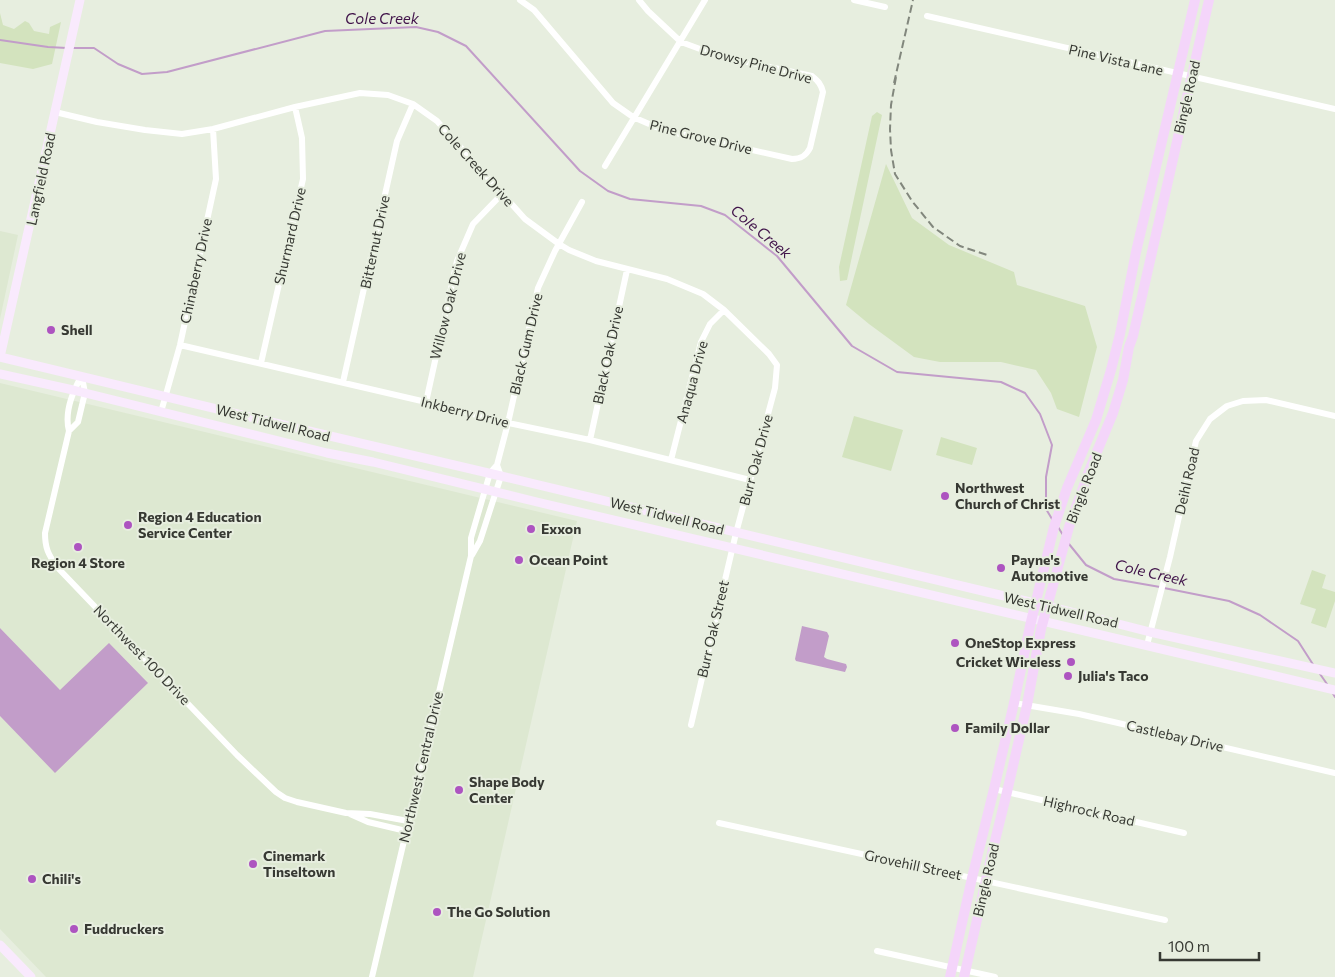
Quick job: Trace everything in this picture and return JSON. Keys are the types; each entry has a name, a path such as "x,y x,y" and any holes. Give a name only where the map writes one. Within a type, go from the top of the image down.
{"main road":[{"name":"Langfield Road","path":"0,357 80,0"},
{"name":"Bingle Road","path":"951,972 1050,542 1063,502 1101,403 1120,334 1136,252 1194,0"},
{"name":"Bingle Road","path":"965,974 1027,706 1043,621 1075,510 1113,413 1123,380 1209,0"},
{"path":"1147,207 1162,210"},
{"path":"1120,334 1133,336"},
{"name":"West Tidwell Road","path":"0,357 1036,603 1150,632 1335,673"},
{"name":"West Tidwell Road","path":"0,374 73,390 327,453 373,462 1335,690"},
{"path":"327,453 330,436"},
{"path":"1077,466 1089,471"},
{"path":"842,574 846,559"},
{"path":"922,593 925,578"},
{"path":"1223,663 1225,648"},
{"path":"0,945 31,977"}],"street":[{"name":"Pine Grove Drive","path":"520,0 534,10 613,103 633,117 663,130 792,160 802,158 807,154 816,122"},
{"name":"Drowsy Pine Drive","path":"639,0 680,42 719,56 812,76 818,80 823,92 816,122"},
{"path":"605,166 705,0"},
{"path":"854,0 885,7"},
{"name":"Pine Vista Lane","path":"927,16 1335,109"},
{"name":"Cole Creek Drive","path":"55,112 97,122 182,134 213,130 294,107 360,93 388,95 412,104 437,121 525,219 559,244 596,261 667,279 703,294 724,310 769,354 777,365 775,388"},
{"name":"Bitternut Drive","path":"344,382 397,141 412,104"},
{"name":"Shurmard Drive","path":"261,363 302,179 302,138 294,107"},
{"name":"Chinaberry Drive","path":"161,412 180,345 216,179 213,130"},
{"name":"Willow Oak Drive","path":"426,402 457,261 473,224 502,194"},
{"name":"Black Gum Drive","path":"490,473 497,465 508,423 538,288 582,202"},
{"name":"Black Oak Drive","path":"590,440 627,270"},
{"name":"Anaqua Drive","path":"671,460 701,342 710,324 724,310"},
{"name":"Inkberry Drive","path":"180,345 344,382 508,423 590,440 750,480"},
{"name":"Northwest 100 Drive","path":"82,377 73,390 66,420 69,431 45,533 45,545 56,567 276,792 291,800 346,813 368,822 406,831"},
{"name":"Northwest 100 Drive","path":"69,431 78,422 84,393 82,377"},
{"name":"Burr Oak Drive","path":"736,533 775,388"},
{"name":"Deihl Road","path":"1147,646 1196,441 1210,419 1227,406 1242,401 1258,400 1266,400 1335,416"},
{"path":"497,465 501,476"},
{"name":"Northwest Central Drive","path":"372,977 471,556 471,538 490,473"},
{"name":"Northwest Central Drive","path":"471,556 480,541 501,476"},
{"name":"Burr Oak Street","path":"691,726 736,533"},
{"name":"Castlebay Drive","path":"1014,702 1027,706 1079,714 1335,773"},
{"name":"Highrock Road","path":"994,790 1184,833"},
{"name":"Northwest 100 Drive","path":"346,813 370,814 408,821"},
{"name":"Grovehill Street","path":"719,823 1165,920"},
{"path":"878,951 951,972 996,977"}],"shaded area":[{"path":"0,13 3,25 14,29 25,21 29,23 34,31 49,34 50,27 61,22 52,64 33,69 0,63"},
{"path":"877,112 882,115 847,280 840,281 839,267 872,116"},
{"path":"886,164 912,218 949,245 1014,272 1017,285 1085,306 1097,347 1079,417 1057,409 1051,393 1036,370 1001,362 940,362 914,357 846,305"},
{"path":"0,231 18,235 0,319"},
{"path":"0,383 577,521 473,977 46,977 0,929 0,716 55,772 60,690 0,628"},
{"path":"854,416 903,430 891,471 842,457"},
{"path":"941,437 977,448 972,465 936,455"},
{"path":"1312,570 1326,575 1322,588 1335,592 1335,601 1326,628 1311,623 1316,609 1300,604"},
{"path":"802,626 827,632 829,636 824,657 846,664 845,672 796,661"},
{"path":"0,628 60,690 109,643 148,683 55,773 0,716"}],"waterway":[{"name":"Cole Creek","path":"72,48 94,48 118,64 142,74 167,72 325,31 416,27 438,32 466,46 580,171 608,191 630,199 701,206 725,215 777,256 852,346 897,372 1001,382 1025,393 1040,414 1052,445 1046,477 1046,509 1052,519"},
{"name":"Cole Creek","path":"0,40 67,48"},
{"name":"Cole Creek","path":"1058,527 1063,535"},
{"name":"Cole Creek","path":"1069,544 1086,565 1114,579 1160,587"},
{"name":"Cole Creek","path":"1164,588 1229,601 1260,615 1298,641 1314,666"},
{"name":"Cole Creek","path":"1320,674 1327,684"},
{"name":"Cole Creek","path":"1332,692 1335,697"}],"railway":[{"path":"894,83 913,0"},
{"path":"896,77 891,105 890,129 895,174 912,201 933,227 960,246 990,256"}],"place":[{"name":"Shell","path":"51,330"},
{"name":"Northwest Church of Christ","path":"945,496"},
{"name":"Region 4 Education Service Center","path":"128,525"},
{"name":"Exxon","path":"531,529"},
{"name":"Region 4 Store","path":"78,547"},
{"name":"Ocean Point","path":"519,560"},
{"name":"Payne's Automotive","path":"1001,568"},
{"name":"OneStop Express","path":"955,643"},
{"name":"Cricket Wireless","path":"1071,662"},
{"name":"Julia's Taco","path":"1068,676"},
{"name":"Family Dollar","path":"955,728"},
{"name":"Shape Body Center","path":"459,790"},
{"name":"Cinemark Tinseltown","path":"253,864"},
{"name":"Chili's","path":"32,879"},
{"name":"The Go Solution","path":"437,912"},
{"name":"Fuddruckers","path":"74,929"}]}
